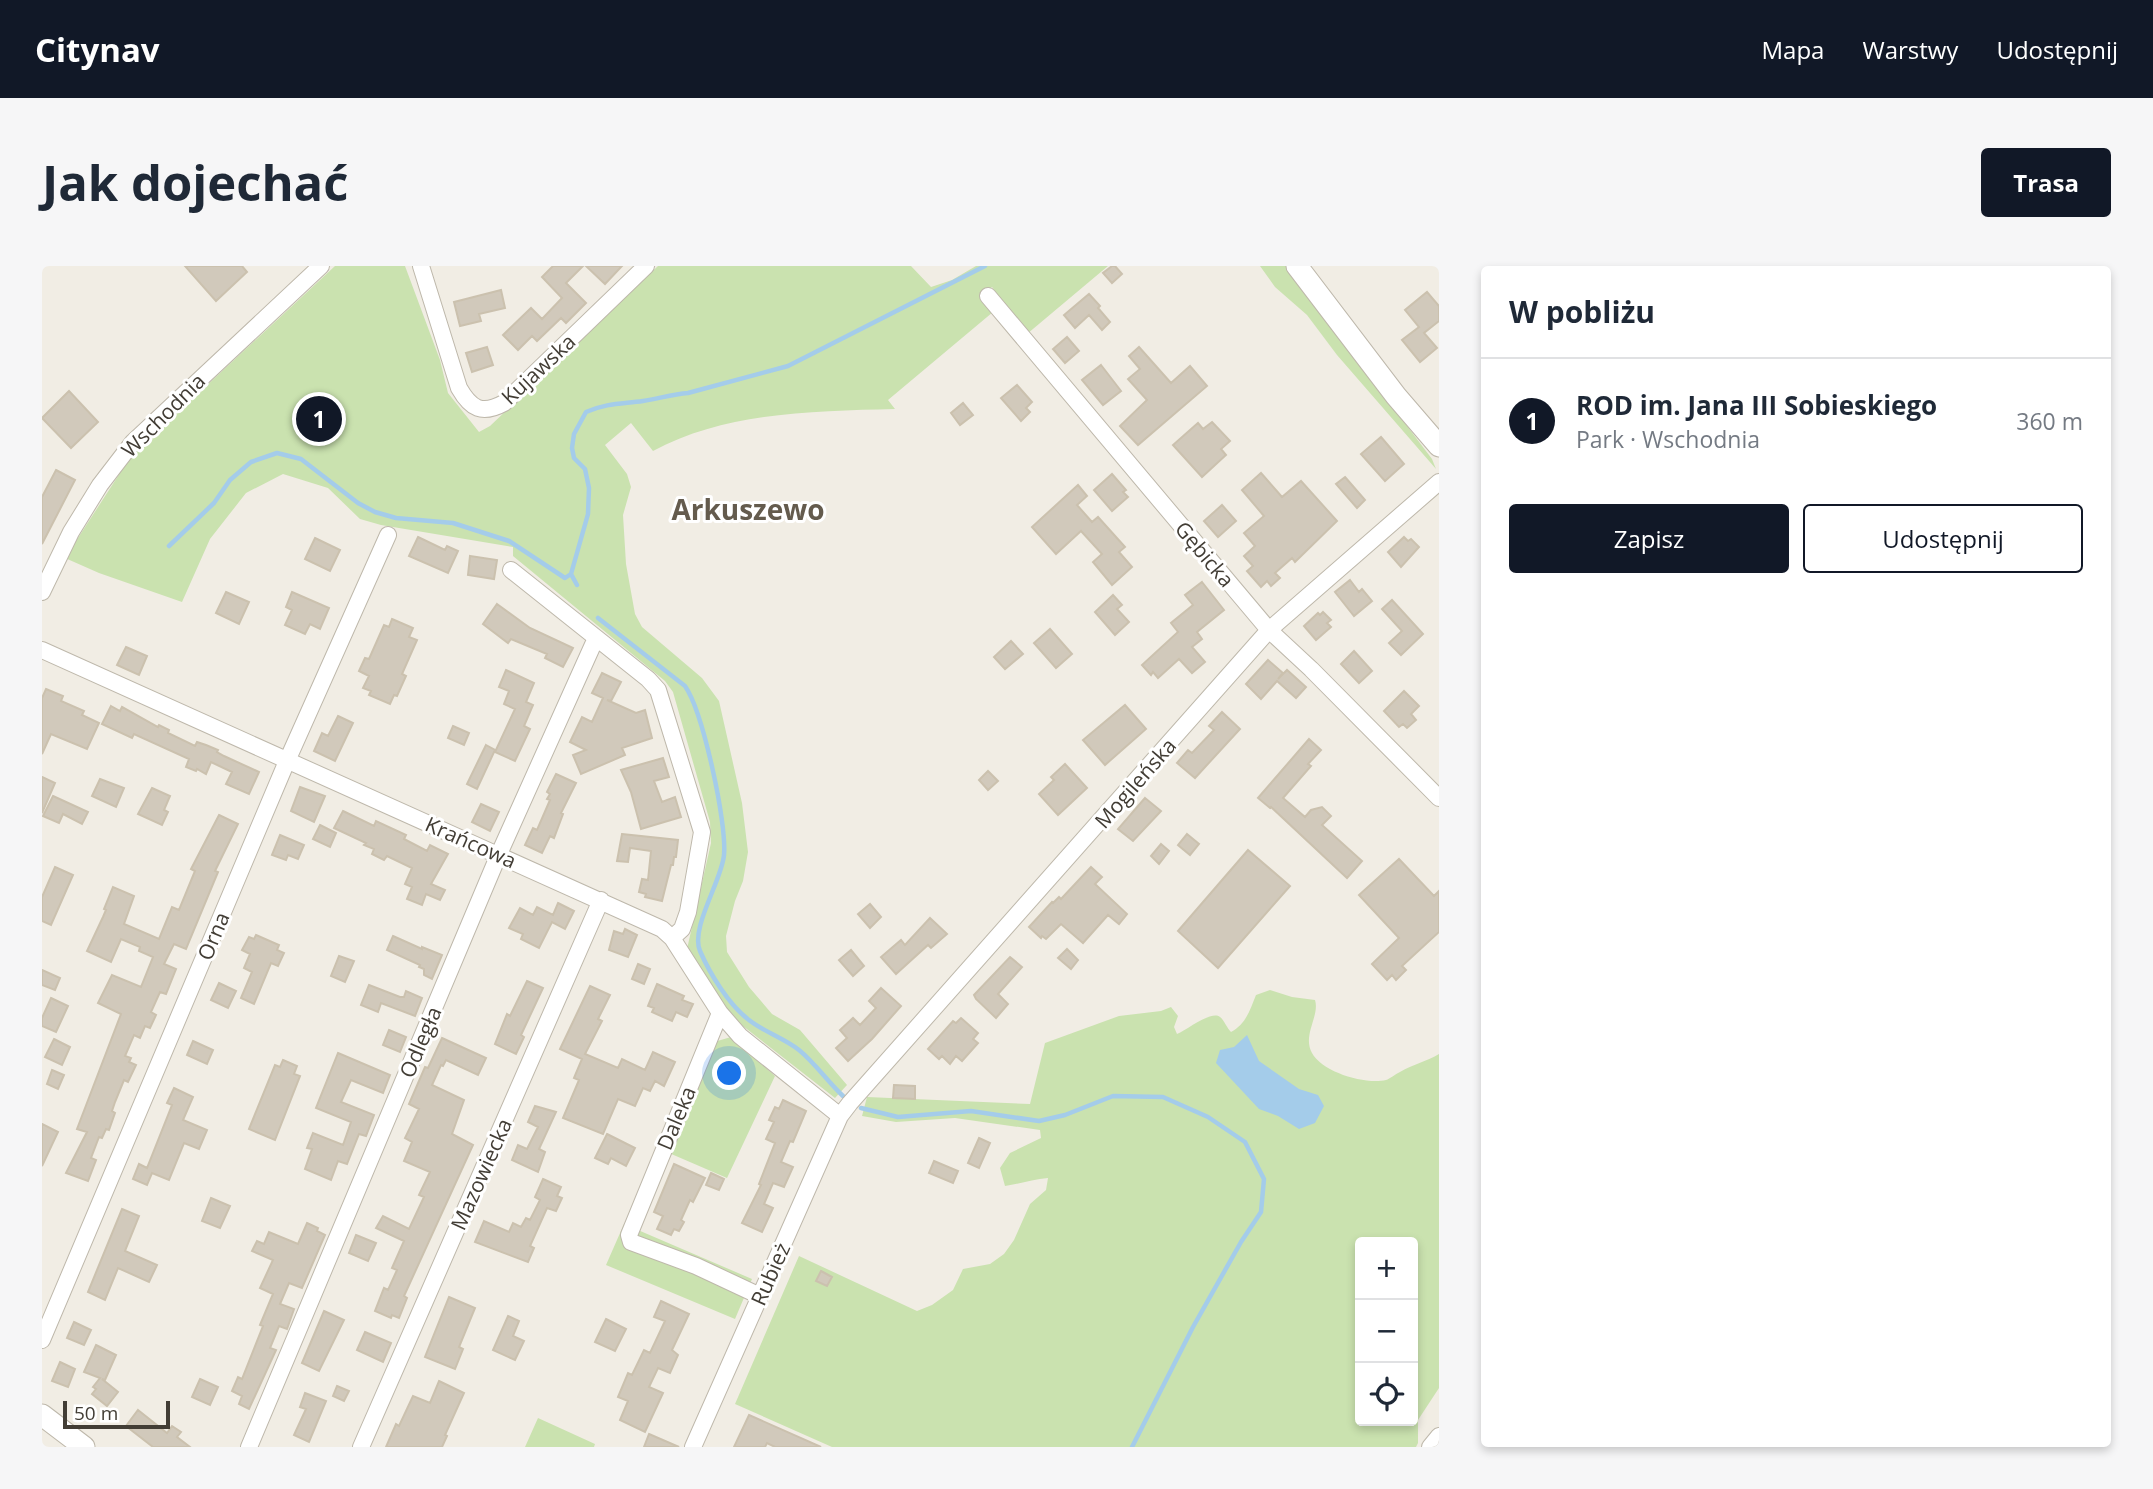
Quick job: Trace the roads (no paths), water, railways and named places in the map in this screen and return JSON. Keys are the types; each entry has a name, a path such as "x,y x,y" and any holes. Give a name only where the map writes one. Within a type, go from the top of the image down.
{"street":[{"name":"Wschodnia","path":"42,592 71,532 100,485 126,451 169,407 321,266"},
{"name":"Kujawska","path":"421,266 459,388 467,401 479,409 492,409 514,394 646,266"},
{"path":"1297,266 1395,396 1439,446"},
{"name":"Gębicka","path":"988,296 1269,630 1439,798"},
{"name":"Mogileńska","path":"845,1109 1269,630 1439,482"},
{"name":"Orna","path":"42,1340 287,761 388,535"},
{"path":"511,570 648,679 658,690 702,832 688,912 682,929 672,938"},
{"name":"Odległa","path":"249,1447 499,854 596,638"},
{"name":"Krańcowa","path":"42,650 662,929 672,938 720,1013 740,1036 845,1109"},
{"name":"Mazowiecka","path":"360,1447 601,900"},
{"name":"Daleka","path":"720,1013 632,1222 629,1235 631,1242 696,1266 760,1296"},
{"name":"Rubież","path":"693,1447 845,1109"},
{"path":"42,1415 84,1447"},
{"path":"1430,1447 1439,1436"}],"water":[{"path":"1247,1035 1259,1061 1299,1089 1318,1095 1324,1106 1315,1123 1299,1129 1278,1116 1259,1109 1216,1063 1220,1050 1234,1047"}],"waterway":[{"path":"577,585 571,574 588,514 589,488 585,469 574,458 572,448 574,434 586,412 607,405 688,393 788,366 985,266"},
{"path":"169,546 214,503 230,480 251,462 277,453 301,459 358,503 375,512 396,518 453,523 509,541 565,578 571,574"},
{"path":"598,618 685,686 699,719 718,794 724,840 722,865 699,930 698,941 704,960 721,988 742,1014 799,1050 843,1096"},
{"path":"861,1108 898,1117 971,1111 1039,1121 1065,1115 1113,1096 1163,1097 1208,1117 1245,1142 1264,1179 1261,1212 1193,1327 1132,1447"}],"place":[{"name":"ROD im. Jana III Sobieskiego","path":"319,419"}],"district":[{"name":"Arkuszewo","path":"748,509"}]}
